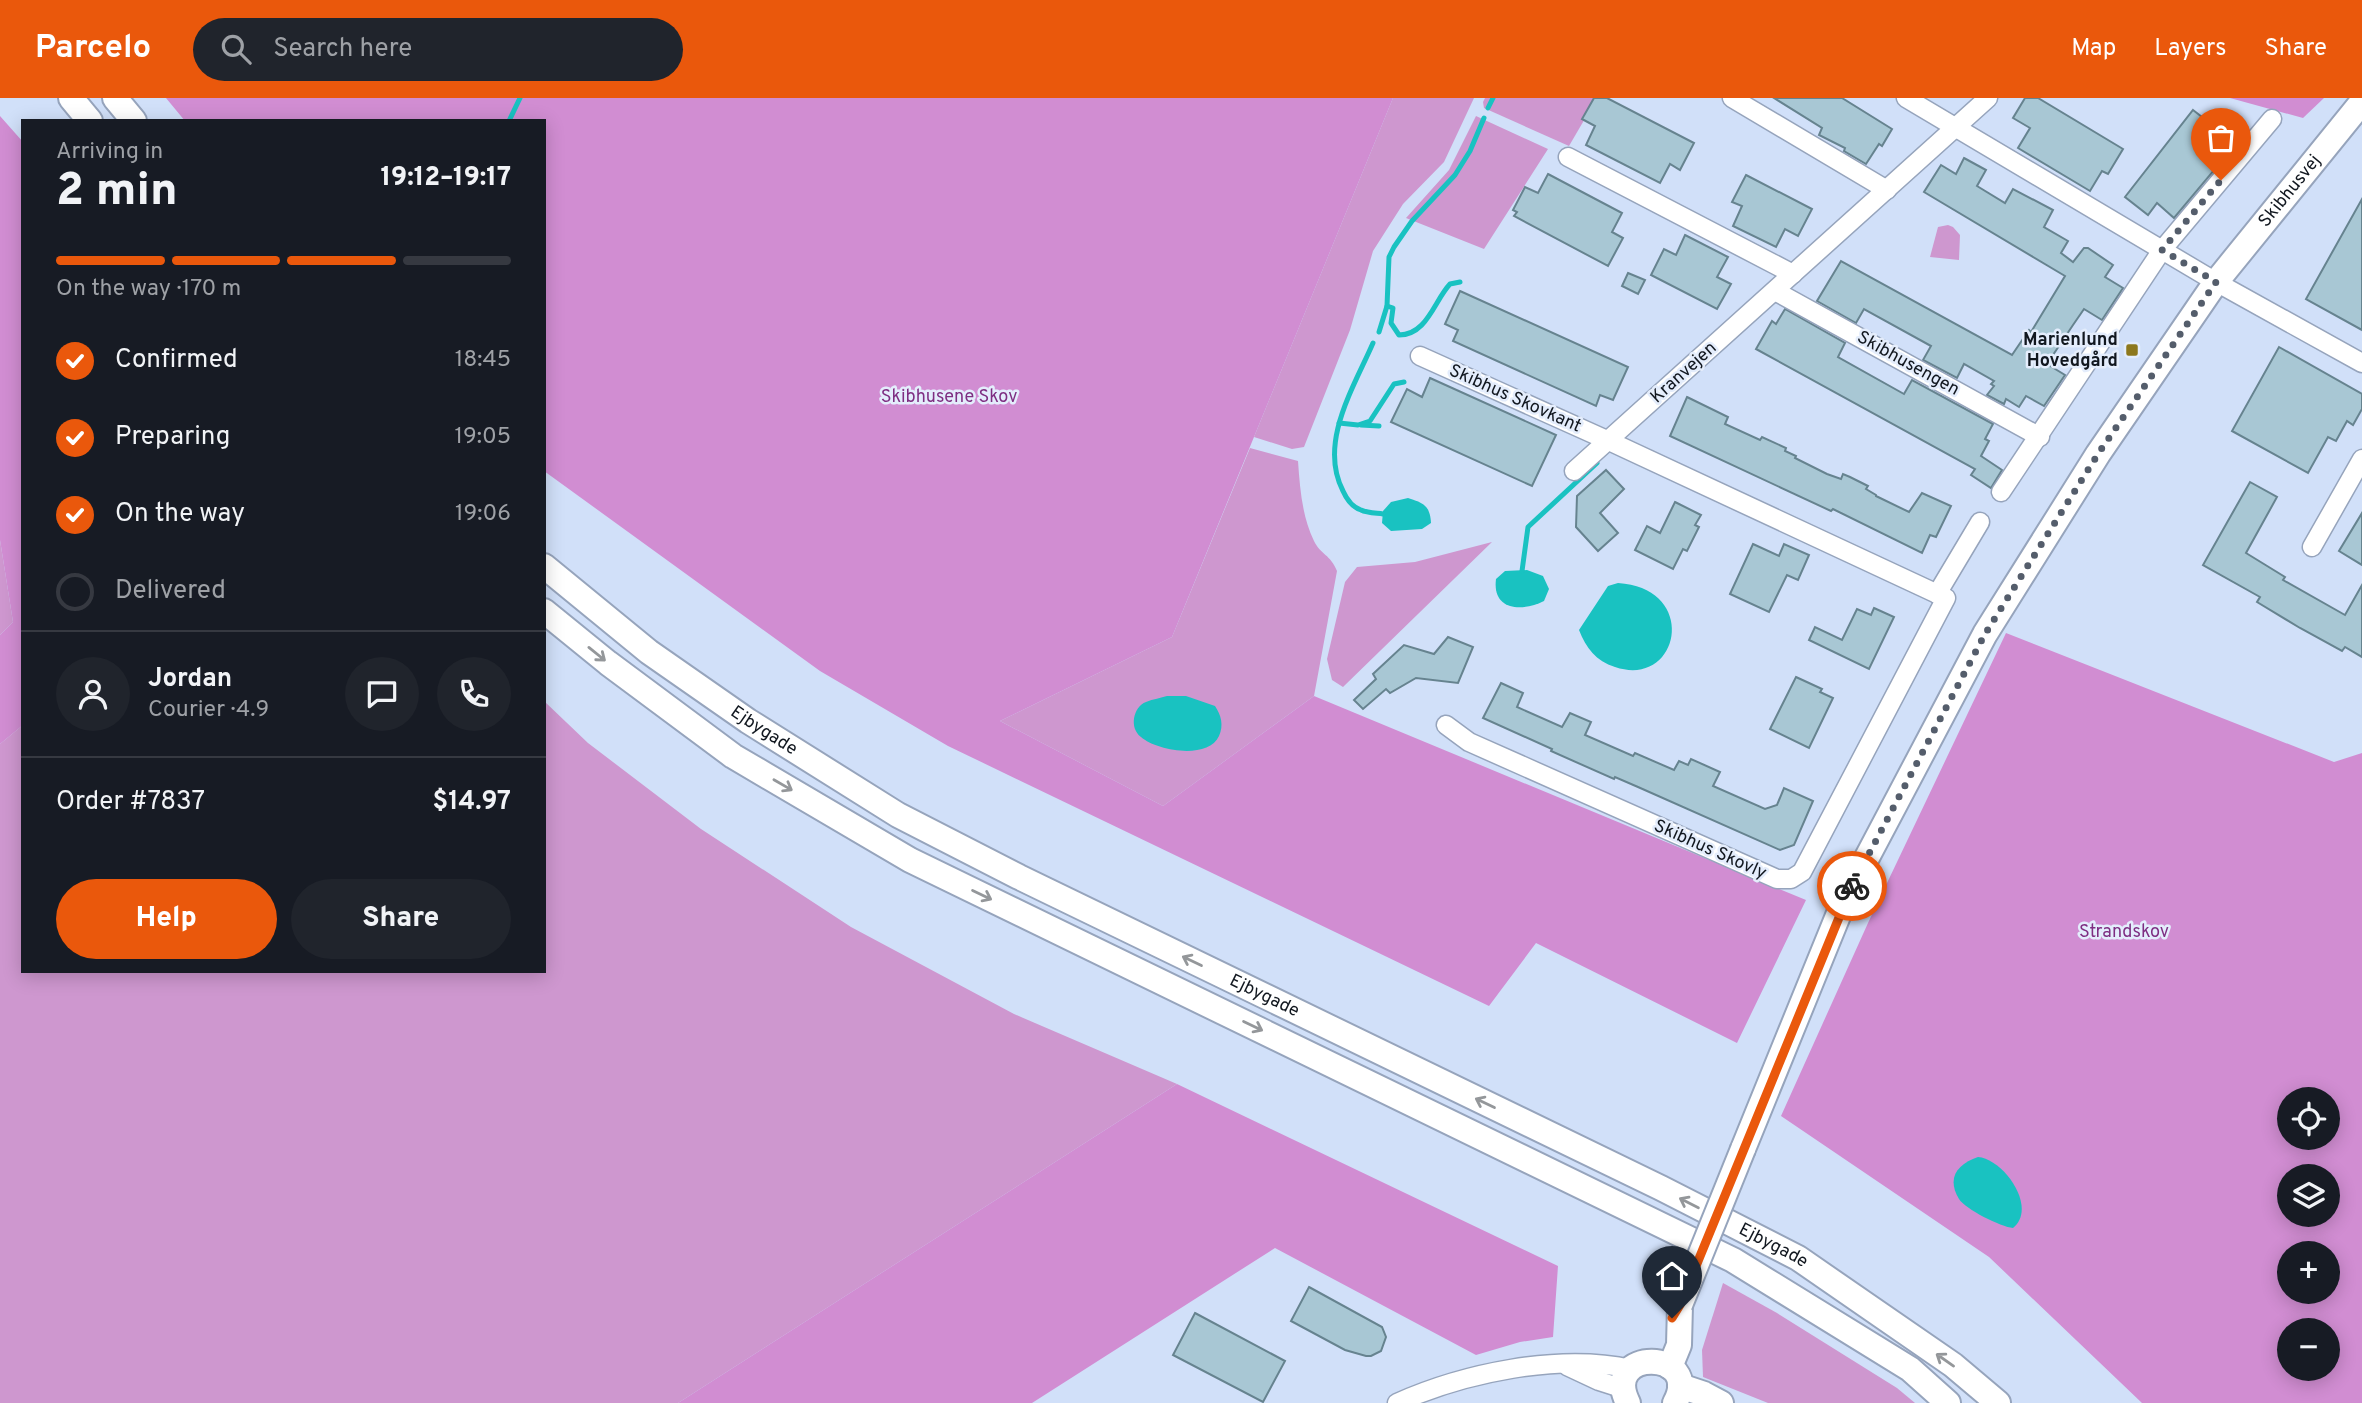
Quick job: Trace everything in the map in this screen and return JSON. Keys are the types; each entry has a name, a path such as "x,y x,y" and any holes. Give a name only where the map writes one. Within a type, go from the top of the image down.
{"main road":[{"path":"71,98 88,119"},
{"path":"115,98 132,119"},
{"name":"Skibhusvej","path":"1651,1382 1679,1345 1680,1305 1844,901 1985,634 2098,454 2216,282 2362,102"},
{"name":"Ejbygade","path":"546,568 649,652 748,721 898,815 1019,877 1661,1188 1798,1258 1953,1365 1998,1403"},
{"name":"Ejbygade","path":"546,613 608,663 733,756 910,860 1733,1260 1910,1370 1948,1403"},
{"path":"1651,1382 1704,1394 1721,1403"}],"street":[{"path":"1732,98 1886,190"},
{"path":"1906,98 2216,282 2362,363"},
{"name":"Kranvejen","path":"1574,471 1988,98"},
{"path":"2001,492 2162,250 2272,119"},
{"path":"1568,157 1793,274"},
{"name":"Skibhusengen","path":"1775,291 2040,437"},
{"name":"Skibhus Skovkant","path":"1420,356 1609,441"},
{"path":"1609,441 1937,594"},
{"path":"2312,547 2362,459"},
{"name":"Skibhus Skovly","path":"1447,725 1469,743 1777,879 1791,879 1802,872 1945,598 1937,594 1980,522"},
{"path":"1397,1403 1484,1375 1539,1366 1564,1364 1599,1381 1651,1382"}],"shaded area":[{"path":"1393,98 1474,98 1444,162 1403,204 1373,251 1350,330 1304,447 1292,449 1254,437"},
{"path":"1485,98 1597,98 1569,146 1484,108"},
{"path":"1476,116 1548,149 1484,249 1406,218 1449,170"},
{"path":"1948,225 1960,235 1959,260 1930,257 1938,227"},
{"path":"1250,448 1298,461 1302,502 1310,532 1316,545 1332,561 1337,571 1314,696 1163,806 1000,721 1172,637"},
{"path":"1408,498 1425,506 1431,523 1422,529 1391,531 1382,523 1383,511 1391,502"},
{"path":"0,540 13,622 0,635"},
{"path":"1492,542 1343,687 1332,680 1327,659 1345,582 1357,567 1415,562"},
{"path":"1527,570 1543,576 1549,589 1544,601 1527,607 1504,603 1496,590 1496,579 1505,571"},
{"path":"1618,583 1644,589 1661,601 1670,618 1672,635 1666,651 1654,664 1637,670 1615,667 1602,661 1588,648 1579,630 1608,586"},
{"path":"1167,696 1186,696 1215,706 1222,724 1219,736 1213,744 1194,751 1182,751 1148,742 1137,733 1134,718 1138,708 1146,702"},
{"path":"546,703 588,743 701,829 851,927 1014,1014 1177,1084 678,1403 0,1403 0,744 21,727 21,973 546,973"},
{"path":"1978,1157 1998,1166 2015,1186 2022,1209 2020,1219 2013,1228 1968,1208 1955,1191 1956,1172 1965,1163"},
{"path":"1723,1283 1777,1313 1897,1388 1915,1403 1768,1403 1703,1377 1702,1350"}],"green space":[{"name":"Skibhusene Skov","path":"166,98 1393,98 1172,637 1000,721 1163,806 1314,696 1806,900 1737,1043 1536,943 1489,1006 948,746 820,671 546,472 546,119 183,119"},
{"path":"2230,98 2324,98 2303,118"},
{"path":"0,116 21,140 21,727 0,744 0,635 13,622 0,540"},
{"name":"Strandskov","path":"2006,633 2334,762 2362,753 2362,1403 2142,1403 1989,1257 1781,1116 1868,923"},
{"path":"1177,1084 1558,1266 1553,1337 1520,1342 1476,1355 1275,1248 1032,1403 678,1403"}],"building":[{"path":"1594,98 1607,98 1694,143 1680,170 1670,164 1660,183 1586,145 1595,126 1582,119"},
{"path":"1774,98 1842,98 1892,129 1882,146 1879,144 1866,164 1844,151 1845,148 1819,135 1822,128"},
{"path":"2025,98 2038,98 2123,149 2108,174 2102,171 2090,191 2018,148 2030,128 2013,118"},
{"path":"2193,110 2216,128 2210,135 2231,150 2174,218 2157,203 2148,215 2125,197"},
{"path":"1964,158 1986,170 1977,186 2005,203 2013,189 2053,210 2044,227 2068,241 2061,253 2073,262 2084,248 2088,248 2113,265 2105,277 2123,288 2102,320 2084,309 2073,325 2047,364 2065,375 2044,406 2026,396 2019,407 2006,399 2004,404 1987,395 1994,386 1991,384 1994,381 1964,364 1957,378 1923,360 1931,346 1864,309 1856,323 1817,301 1841,261 2012,355 2029,330 2031,332 2065,276 1924,192 1941,165 1956,174"},
{"path":"1548,174 1622,213 1612,232 1623,238 1608,266 1514,216 1517,212 1513,210 1525,187 1538,193"},
{"path":"1746,175 1812,209 1798,236 1785,229 1776,247 1733,226 1742,206 1732,202"},
{"path":"2362,199 2362,330 2306,299"},
{"path":"1685,235 1728,257 1717,277 1731,284 1717,309 1651,275 1664,249 1676,255"},
{"path":"1628,273 1645,280 1638,294 1622,286"},
{"path":"1460,291 1628,367 1613,400 1600,395 1596,406 1453,341 1458,330 1445,324"},
{"path":"1785,309 1845,343 1838,357 1904,394 1912,380 1993,424 1985,439 1989,441 1981,456 2002,470 1991,488 1971,475 1975,469 1756,349 1772,321 1776,324"},
{"path":"2279,347 2362,394 2362,409 2353,425 2347,421 2336,441 2328,437 2308,473 2232,431"},
{"path":"1430,378 1556,435 1532,486 1391,422 1407,389 1422,397"},
{"path":"1687,397 1728,417 1725,424 1786,448 1785,451 1796,456 1795,458 1827,474 1841,479 1843,474 1850,477 1868,486 1866,489 1876,496 1909,512 1922,493 1951,506 1936,537 1930,535 1922,553 1833,509 1831,511 1670,436"},
{"path":"1606,470 1624,489 1600,513 1618,533 1598,551 1576,527 1577,496"},
{"path":"2250,482 2277,497 2246,553 2285,577 2283,580 2345,615 2362,585 2362,657 2345,647 2342,651 2300,628 2257,602 2260,597 2203,565"},
{"path":"1675,502 1701,515 1695,525 1699,527 1687,551 1683,549 1673,569 1635,550 1647,526 1660,533"},
{"path":"2362,513 2362,565 2339,551"},
{"path":"1753,544 1779,556 1784,544 1809,555 1798,580 1787,575 1769,612 1730,594"},
{"path":"1874,608 1894,617 1869,669 1809,640 1815,627 1842,640 1857,609 1871,615"},
{"path":"1448,637 1473,647 1458,683 1416,678 1390,693 1386,689 1363,709 1354,700 1376,679 1373,674 1404,645 1434,654"},
{"path":"1796,677 1822,689 1820,692 1833,698 1809,748 1770,729"},
{"path":"1501,683 1523,693 1517,707 1562,727 1570,713 1591,722 1585,735 1674,770 1679,761 1688,765 1691,759 1720,772 1713,786 1765,809 1777,805 1784,788 1813,801 1794,845 1780,850 1551,751 1552,749 1483,718"},
{"path":"1309,1287 1382,1327 1386,1337 1381,1351 1366,1356 1345,1350 1291,1321"},
{"path":"1195,1313 1285,1361 1263,1402 1173,1355"}],"waterway":[{"path":"510,119 520,98"},
{"path":"1488,108 1493,98"},
{"path":"1379,332 1387,306 1389,257 1412,221 1455,175 1470,151 1484,118"},
{"path":"1387,306 1393,308 1391,323 1399,335 1409,334 1429,316 1450,284 1460,282"},
{"path":"1373,343 1342,416 1334,454 1336,473 1350,503 1363,511 1383,514"},
{"path":"1339,423 1358,425 1370,421 1394,384 1404,382"},
{"path":"1361,425 1379,426"},
{"path":"1522,571 1528,527 1597,463"}],"way so far":[{"path":"1852,886 1985,634 2098,454 2216,282 2162,250 2221,180"}],"place":[{"name":"Marienlund Hovedgård","path":"2132,350"}],"route":[{"path":"1672,1318 1680,1305 1852,886"}]}
